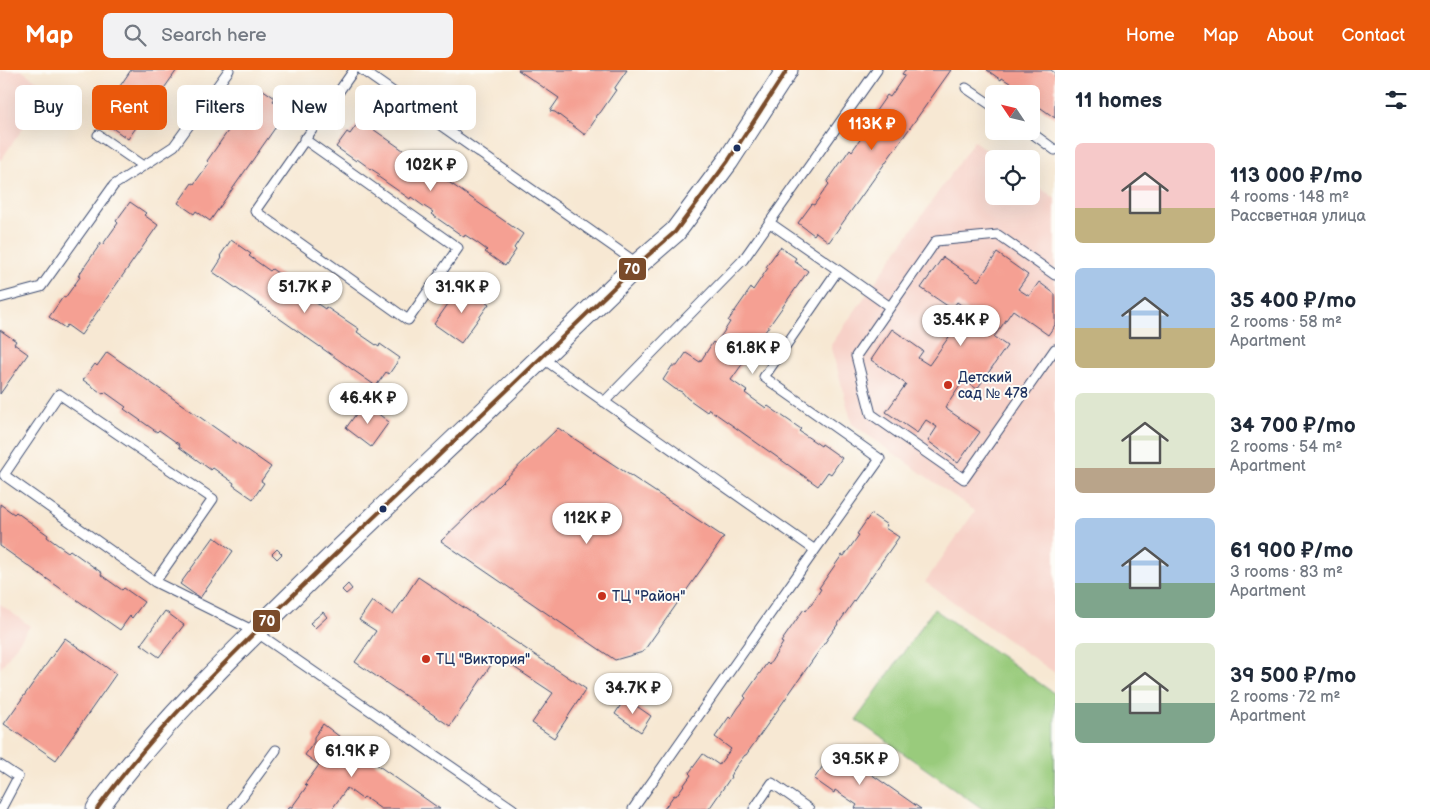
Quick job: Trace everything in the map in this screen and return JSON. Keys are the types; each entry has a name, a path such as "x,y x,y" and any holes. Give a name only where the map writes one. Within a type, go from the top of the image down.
{"street":[{"path":"97,809 172,718 256,632 638,264 675,232 728,161 787,70"}],"lane":[{"path":"0,298 41,287 114,185 174,146 229,70"},
{"path":"304,139 458,248 408,320 255,211 304,139 354,70"},
{"path":"362,70 638,264"},
{"path":"604,402 743,260 877,70"},
{"path":"966,88 985,101"},
{"path":"98,136 143,166"},
{"path":"1040,139 1055,150"},
{"path":"770,223 890,307"},
{"path":"1055,275 998,235 936,241 856,356 872,414 964,479 1055,349"},
{"path":"633,809 880,459 764,377 838,270"},
{"path":"542,358 815,550"},
{"path":"156,582 213,499 59,394 4,475 156,582 256,632 513,809"},
{"path":"233,809 276,750"},
{"path":"0,765 18,777 1,809"},
{"path":"754,809 772,783 809,809"}],"shaded area":[{"path":"0,70 21,70 43,85 15,85 15,130 22,130 0,161"},
{"name":"Детский сад № 478","path":"974,141 986,150 985,205 1040,205 1040,188 1055,198 1055,673 925,582 975,511 852,424 831,345"},
{"path":"0,604 30,626 0,669"}],"green space":[{"path":"934,609 1055,694 1054,809 983,809 856,720"}],"building":[{"path":"131,70 177,70 166,85 121,85"},
{"path":"518,70 627,70 614,89 616,90 600,113 596,115 595,120 585,135 555,112 550,111 559,98"},
{"path":"905,70 951,70 829,242 816,232 814,235 798,223 829,184 827,182 850,149 852,151 867,130 864,128 887,95 890,97 905,75 902,74"},
{"path":"987,70 1051,70 1055,73 1055,118 1040,107 1040,85 1013,85 1002,78 1001,80"},
{"path":"263,90 273,97 274,130 210,221 196,211 194,214 178,203 209,163 207,161 229,130 263,130"},
{"path":"355,127 355,130 374,130 523,234 514,248 516,250 505,266 485,252 487,250 476,242 465,235 464,237 431,214 433,212 411,197 410,199 377,176 379,174 336,147 347,132 350,134"},
{"path":"115,130 134,130 128,139"},
{"path":"130,202 146,213 144,215 158,225 81,335 67,325 65,328 49,317 80,277 78,276 101,243 103,244 118,223 116,221"},
{"path":"231,240 270,271 272,269 305,292 303,294 359,329 357,332 379,347 380,344 400,358 389,374 386,372 376,386 213,272 222,258 220,256"},
{"path":"780,247 796,258 794,261 808,271 731,380 747,391 745,393 756,401 766,408 768,406 801,429 799,431 842,458 831,474 828,472 818,486 709,409 707,412 663,380 672,366 677,366 686,353 700,362 713,342 715,344 723,333 730,322 728,321 751,288 753,290"},
{"path":"997,253 1028,275 1018,289 1029,296 1039,282 1055,294 1055,325 1048,335 1013,310 994,337 1007,346 977,389 964,380 945,408 980,432 958,463 928,441 937,427 926,420 917,433 886,412 906,384 871,360 892,329 923,351 918,358 929,365 968,310 957,302 952,309 921,288 943,257 978,281"},
{"path":"462,284 489,304 461,343 434,324"},
{"path":"0,330 16,341 14,344 28,354 0,394"},
{"path":"107,352 271,467 261,481 264,483 253,499 213,468 211,470 179,447 180,445 159,430 157,432 124,409 126,407 105,392 103,394 83,380 95,364 97,366"},
{"path":"364,403 389,422 371,447 346,428"},
{"name":"ТЦ \"Район\"","path":"558,428 724,537 643,652 615,660 441,541"},
{"path":"0,504 14,514 16,512 68,552 70,550 122,590 124,588 144,602 132,618 130,616 120,630 0,546"},
{"path":"871,514 887,525 885,528 899,537 746,755 737,765 709,809 664,809 691,775 689,773 703,754 719,765 731,749 715,737 746,698 744,696 767,663 769,665 783,643 781,642 804,609 806,611 814,600 821,589 819,588 842,555 844,556 859,535 857,534"},
{"path":"214,537 233,551 200,598 180,584"},
{"path":"277,549 282,554 277,559 272,554"},
{"name":"ТЦ \"Виктория\"","path":"418,577 586,689 554,738 532,723 553,693 497,656 450,726 355,662 376,631 359,620 372,601 393,615"},
{"path":"348,584 352,589 346,594 342,590"},
{"path":"165,611 184,625 159,657 141,644"},
{"path":"323,612 327,617 315,628 310,623"},
{"path":"65,638 116,674 56,760 4,724"},
{"path":"625,698 651,716 641,732 615,714"},
{"path":"323,724 440,809 381,809 347,788 332,809 288,809 290,806 292,807 307,786 305,784 319,765 305,755"},
{"path":"838,751 921,809 855,808 857,805 835,790 834,793 814,779 825,763 828,765"}],"transit line":[{"name":"70","path":"97,809 122,776 176,713 234,653 638,264 675,232 728,161 787,70"}],"place":[{"name":"Детский сад № 478","path":"948,385"},
{"name":"ТЦ \"Район\"","path":"602,596"},
{"name":"ТЦ \"Виктория\"","path":"426,659"}]}
